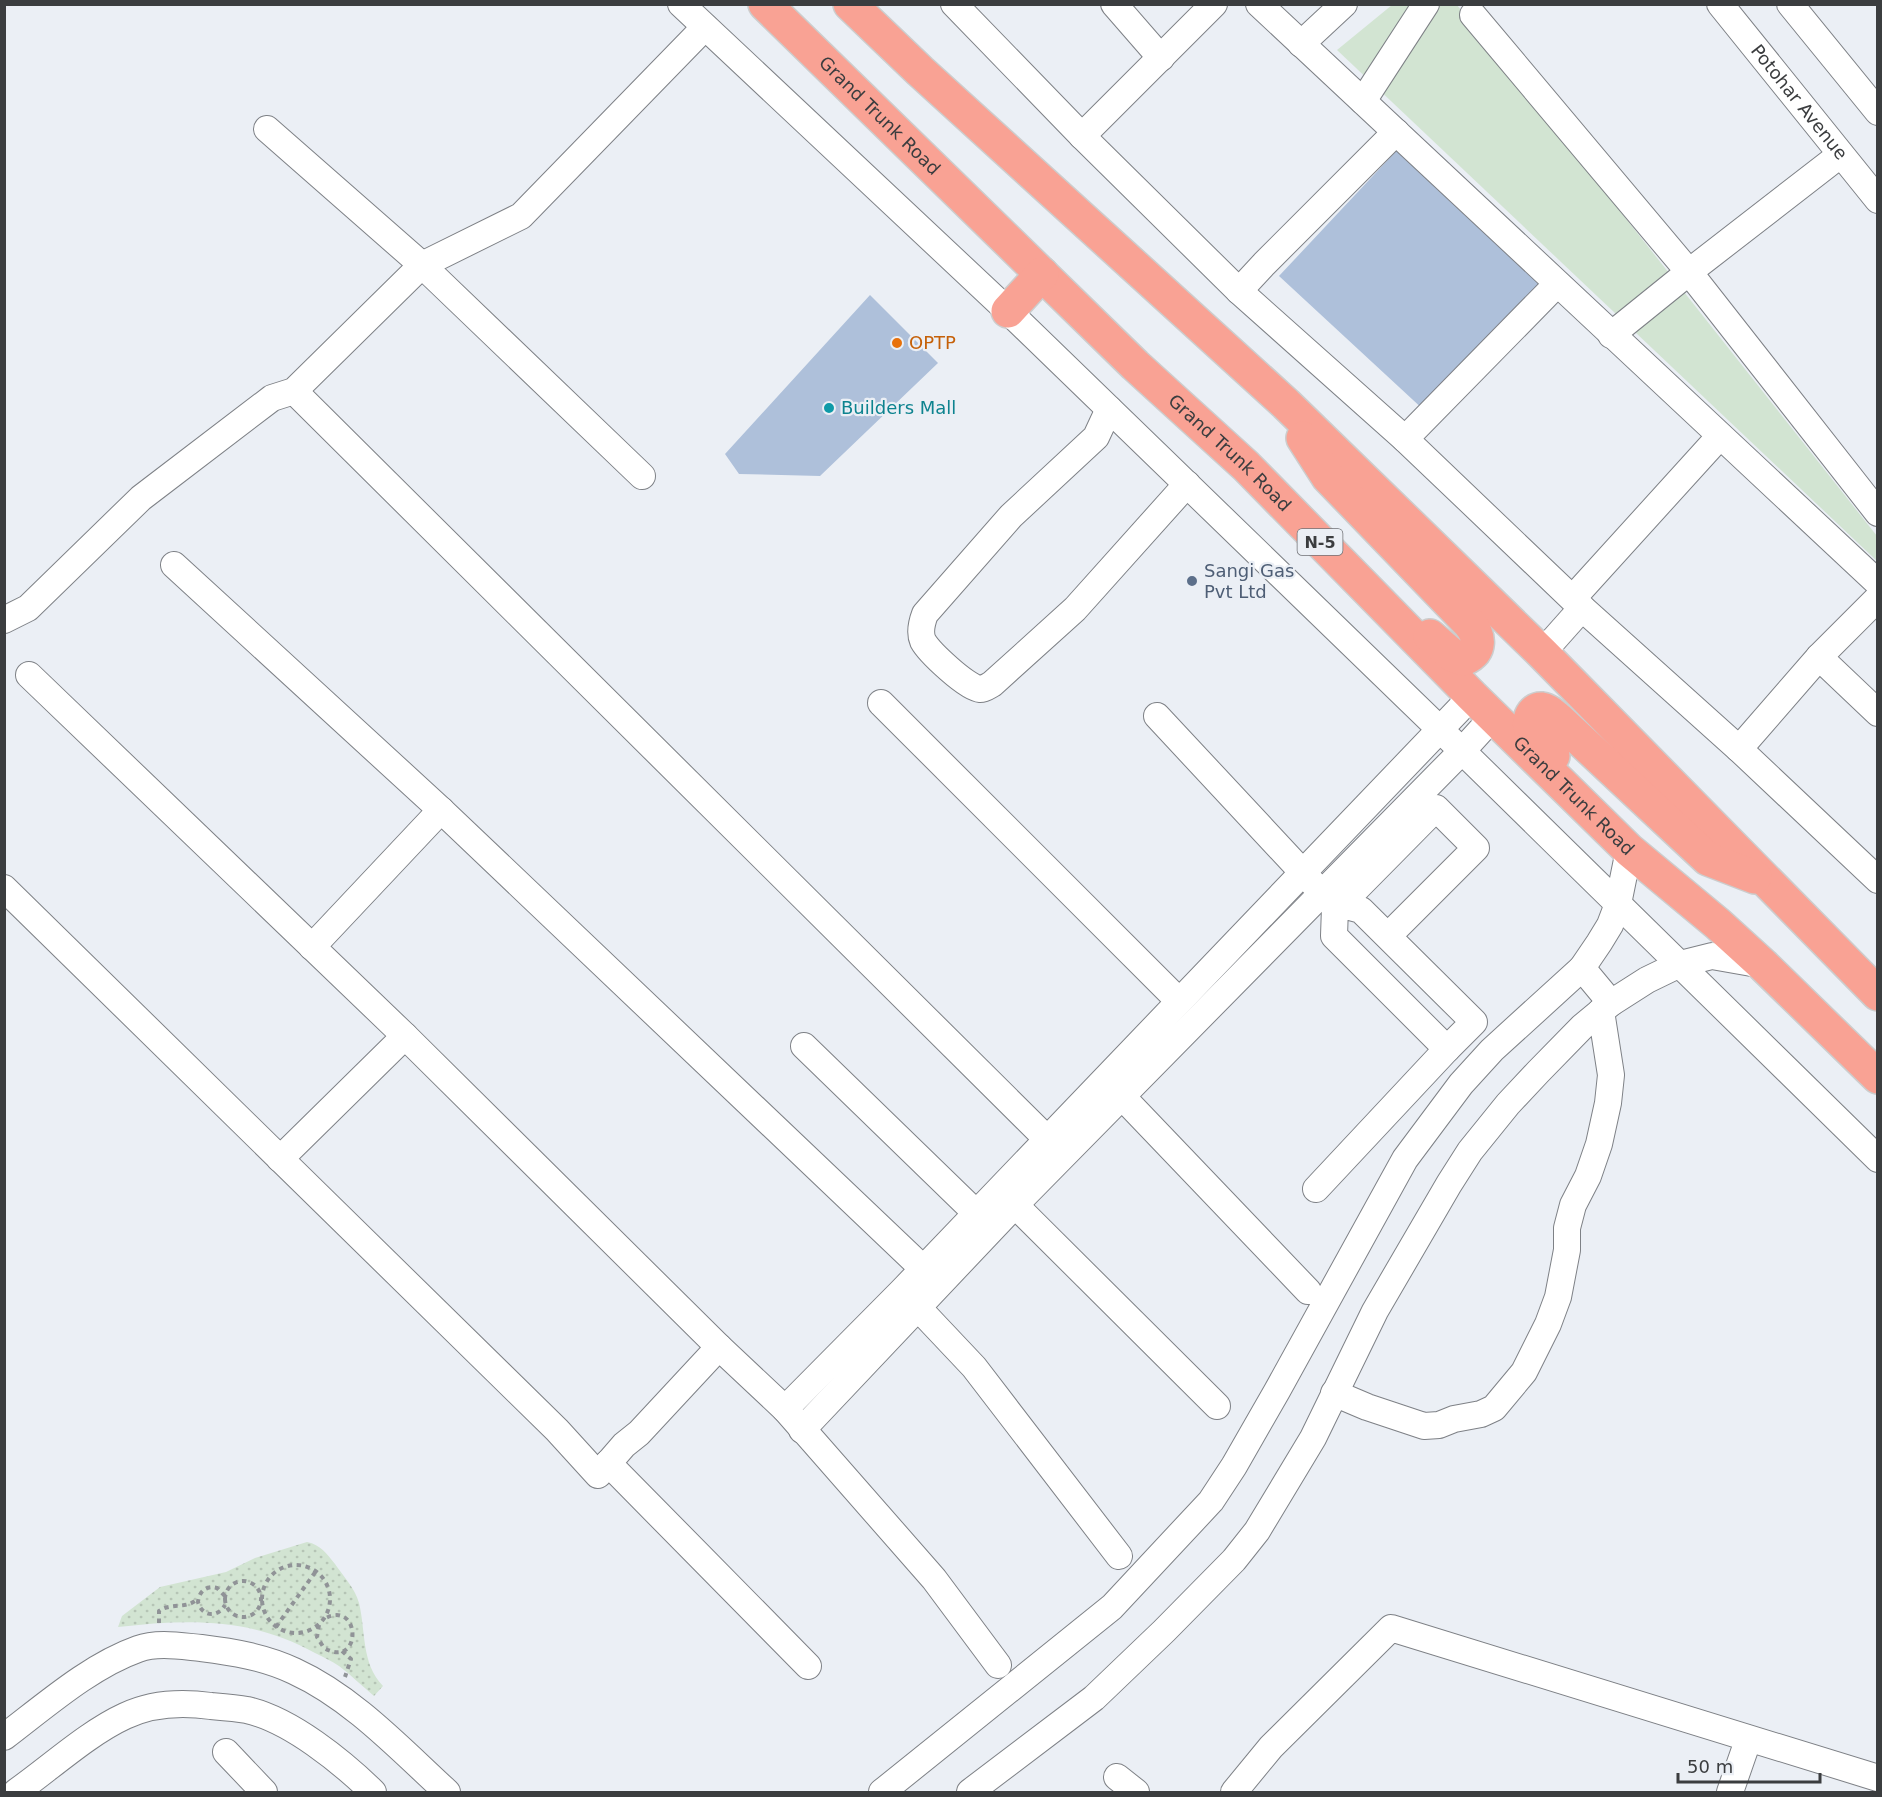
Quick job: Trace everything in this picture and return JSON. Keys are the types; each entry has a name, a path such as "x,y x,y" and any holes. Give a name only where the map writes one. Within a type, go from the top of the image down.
{"highway":[{"name":"Grand Trunk Road","path":"765,4 1136,365 1246,466 1482,707 1629,850 1718,924 1763,965 1878,1077"},
{"path":"850,4 920,71 1286,404 1542,653 1878,994"},
{"path":"1008,311 1042,274"},
{"path":"1246,466 1311,512 1452,656 1464,659 1472,656 1478,648 1477,632 1328,477 1300,434 1286,404"},
{"path":"1718,924 1711,913 1654,853 1531,733 1529,724 1535,711 1542,709 1550,712 1708,859 1765,881"}],"street":[{"path":"681,4 1008,311 1440,729 1878,1159"},
{"path":"954,4 1082,136 1239,291 1405,439 1577,603 1739,749 1878,880"},
{"path":"1114,4 1161,58"},
{"path":"1082,136 1214,4"},
{"path":"1259,4 1878,583"},
{"path":"1301,44 1344,4"},
{"path":"1363,101 1426,4"},
{"name":"Potohar Avenue","path":"1720,4 1878,200"},
{"path":"1790,4 1878,112"},
{"path":"1473,15 1689,272 1878,513"},
{"path":"4,621 28,608 141,498 272,398 294,391 422,265 521,216 705,27"},
{"path":"267,129 422,265 642,476"},
{"path":"1239,291 1396,132"},
{"path":"1611,335 1840,155"},
{"path":"1405,439 1557,284"},
{"path":"294,391 1046,1138"},
{"path":"1109,409 1096,437 1011,516 925,614 920,626 923,640 946,665 963,681 978,689 992,684 1075,609 1187,484"},
{"path":"1542,653 1577,603 1720,436"},
{"path":"174,565 441,810 930,1278"},
{"path":"1739,749 1819,657 1878,598"},
{"path":"1819,657 1878,713"},
{"path":"29,675 405,1036 719,1347 785,1409 934,1579 998,1665"},
{"path":"881,703 1179,1001"},
{"path":"930,1278 976,1213 1006,1197 1046,1138 1440,729 1482,707"},
{"path":"802,1430 909,1300 1006,1197 1122,1096 1334,902 1462,751 1482,707"},
{"path":"1157,716 1302,872 1334,902 1361,910 1474,1022 1316,1189"},
{"path":"1334,902 1355,890 1436,808 1476,848 1388,936"},
{"path":"312,947 441,810"},
{"path":"882,1792 1112,1607 1211,1501 1278,1391 1405,1159 1461,1084 1492,1050 1582,968 1610,925 1618,904 1629,850"},
{"path":"4,888 557,1430 598,1475 719,1347"},
{"path":"1334,902 1334,936 1448,1049"},
{"path":"970,1792 1094,1698 1234,1560 1257,1531 1313,1438 1375,1311 1470,1151 1531,1080 1582,1027 1606,1007 1647,980 1680,964 1712,956 1763,965"},
{"path":"1334,1393 1424,1426 1439,1425 1481,1414 1494,1408 1524,1372 1548,1324 1558,1297 1567,1250 1567,1228 1573,1205 1588,1176 1599,1144 1608,1103 1611,1075 1606,1007 1582,968"},
{"path":"280,1159 405,1036"},
{"path":"804,1046 976,1213"},
{"path":"1105,1078 1308,1291"},
{"path":"1006,1197 1217,1406"},
{"path":"785,1409 909,1300"},
{"path":"909,1300 974,1367 1119,1556"},
{"path":"608,1463 808,1666"},
{"path":"1234,1792 1271,1747 1391,1628 1878,1778"},
{"path":"4,1737 87,1675 138,1649 158,1645 230,1652 252,1656 294,1671 332,1694 377,1728 447,1792"},
{"path":"16,1792 100,1730 125,1716 155,1705 195,1704 249,1710 279,1723 310,1741 348,1768 373,1792"},
{"path":"1730,1792 1745,1749 1746,1738"},
{"path":"225,1752 264,1792"}],"path":[{"path":"198,1597 199,1607 206,1613 215,1614 220,1612 225,1605 228,1588 243,1581 258,1589 261,1600 265,1615 276,1627 290,1633 298,1633 319,1625 328,1612 330,1594 322,1577 316,1571 300,1564 291,1564 275,1571 265,1584 261,1600 256,1611 245,1616 234,1614 225,1605"},
{"path":"276,1627 316,1571"},
{"path":"158,1645 159,1611 166,1606 193,1604 204,1590 213,1587 221,1591 226,1599"},
{"path":"319,1625 317,1637 324,1648 336,1652 347,1648 353,1637 351,1625 347,1620 335,1616 323,1620"}],"green space":[{"path":"1392,5 1457,5 1877,536 1877,561 1337,50"},
{"path":"307,1542 320,1547 326,1553 355,1592 361,1614 365,1647 371,1667 383,1686 374,1696 333,1662 291,1641 267,1633 243,1627 194,1622 118,1627 122,1616 160,1587 226,1572 255,1558"}],"building":[{"path":"1400,147 1546,282 1426,412 1279,276"},
{"name":"Builders Mall","path":"870,295 938,363 820,476 739,474 725,454"}],"place":[{"name":"OPTP","path":"897,343"},
{"name":"Builders Mall","path":"829,408"},
{"name":"Sangi Gas Pvt Ltd","path":"1192,581"}]}
